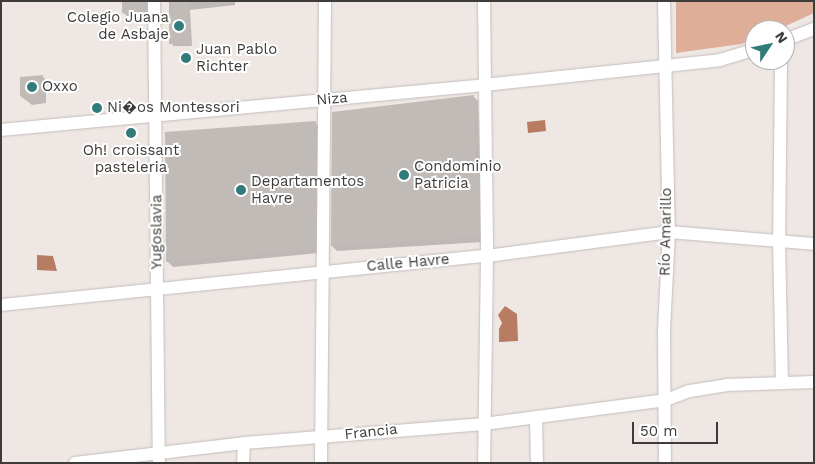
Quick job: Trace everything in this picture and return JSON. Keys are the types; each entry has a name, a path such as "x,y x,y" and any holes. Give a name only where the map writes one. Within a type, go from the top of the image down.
{"street":[{"name":"Yugoslavia","path":"154,1 159,457"},
{"path":"321,463 325,1"},
{"path":"484,1 487,256 484,463"},
{"name":"Río Amarillo","path":"664,1 663,65 669,232 664,331 665,463"},
{"path":"795,36 814,29"},
{"name":"Niza","path":"1,130 156,118 324,99 484,85 720,60 745,52"},
{"path":"780,70 779,242 782,381"},
{"name":"Calle Havre","path":"1,304 487,256 669,232 814,244"},
{"name":"Francia","path":"75,463 159,457 244,443 484,424 666,400 690,391 782,381 814,382"},
{"path":"536,417 537,463"},
{"path":"244,443 244,463"}],"shaded area":[{"path":"676,1 814,1 814,13 795,22 795,20 745,20 745,43 676,53"},
{"path":"545,120 546,131 528,133 527,122"},
{"path":"37,255 53,256 57,271 37,270"},
{"path":"505,306 517,314 518,341 499,342 499,329 502,323 498,315"}],"building":[{"path":"122,1 146,1 146,10 122,13"},
{"name":"Colegio Juana de Asbaje","path":"169,1 188,1 190,44 169,44"},
{"name":"Oxxo","path":"43,75 43,100 27,101 20,96 20,77"},
{"name":"Condominio Patricia","path":"474,95 479,237 331,246 332,112"},
{"name":"Departamentos Havre","path":"316,121 315,249 166,262 165,132"}],"place":[{"name":"Colegio Juana de Asbaje","path":"179,26"},
{"name":"Juan Pablo Richter","path":"186,58"},
{"name":"Oxxo","path":"32,87"},
{"name":"Ni�os Montessori","path":"97,108"},
{"name":"Oh! croissant pasteleria","path":"131,133"},
{"name":"Condominio Patricia","path":"404,175"},
{"name":"Departamentos Havre","path":"241,190"}]}
